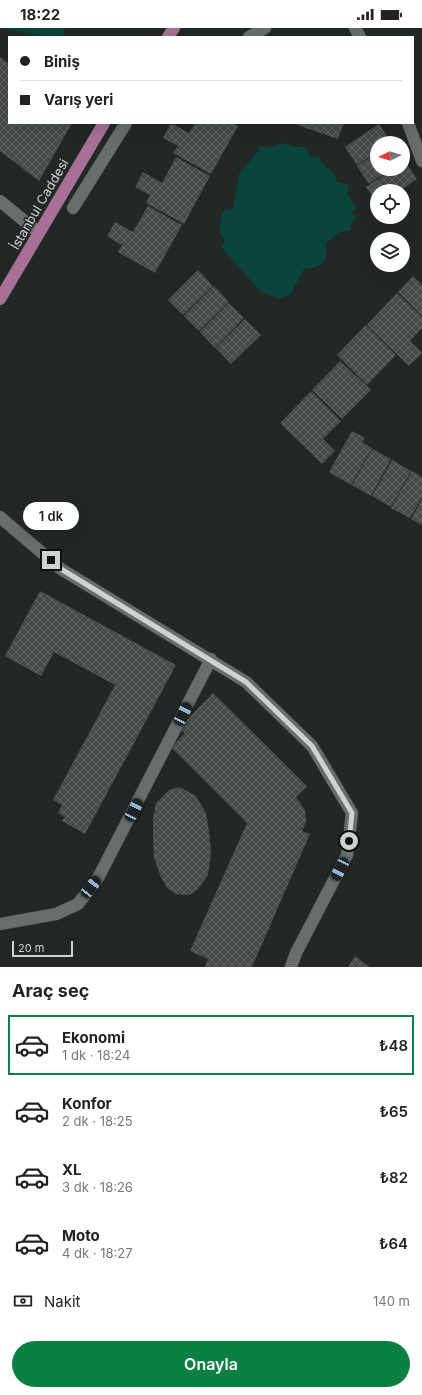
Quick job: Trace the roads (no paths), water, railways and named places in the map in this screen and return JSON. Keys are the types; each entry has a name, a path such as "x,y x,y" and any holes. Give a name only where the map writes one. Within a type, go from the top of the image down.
{"main road":[{"name":"İstanbul Caddesi","path":"0,299 103,124"}],"street":[{"path":"251,36 265,28"},
{"path":"73,208 125,124"},
{"path":"408,124 422,161"},
{"path":"0,200 39,233"},
{"path":"0,517 61,569 211,659 246,682 312,746 352,813 347,855 296,952 291,967"},
{"path":"0,924 56,914 78,904 98,878 211,659"}]}
